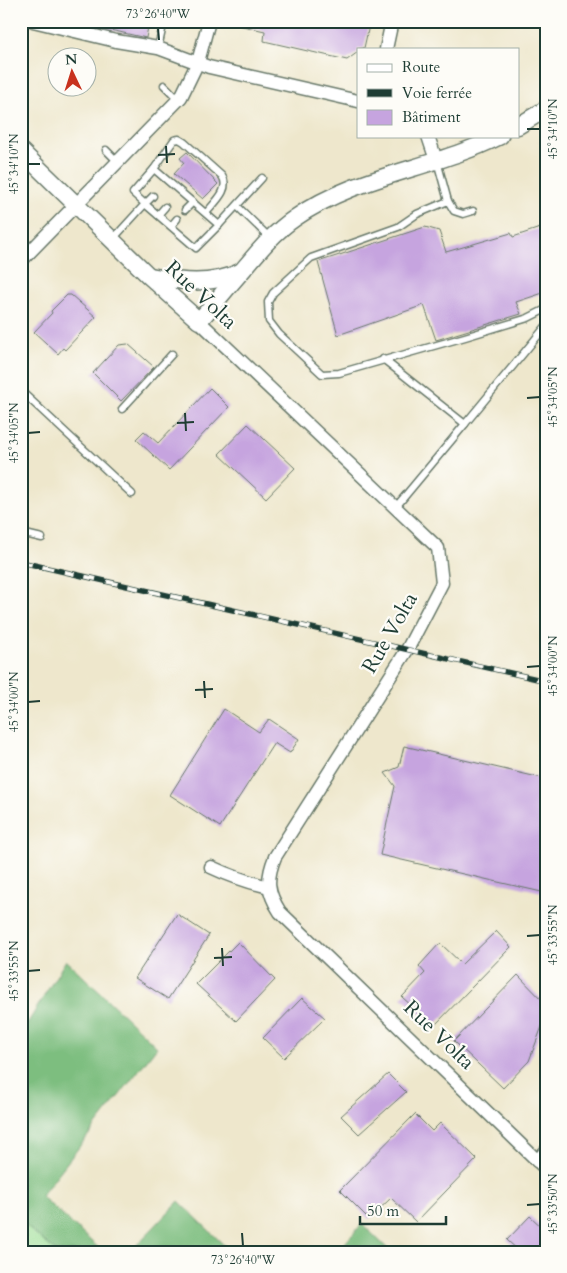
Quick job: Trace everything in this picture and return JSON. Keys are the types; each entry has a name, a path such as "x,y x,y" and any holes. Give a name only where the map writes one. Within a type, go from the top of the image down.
{"street":[{"path":"33,21 116,41 158,48 209,67 357,101"},
{"path":"21,261 179,100 198,62 209,21"},
{"path":"386,48 392,21"},
{"path":"520,125 546,109"},
{"path":"429,138 436,160"},
{"path":"199,321 270,238 294,218 338,194 370,181 436,160 495,138"},
{"name":"Rue Volta","path":"21,151 148,275 438,548 442,582 407,650 275,857 270,871 268,887 272,901 280,912 541,1165"},
{"path":"148,275 178,281 205,282 226,278 242,271"},
{"path":"211,867 237,879 268,887"},
{"path":"541,1165 546,1151"}],"lane":[{"path":"158,48 164,21"},
{"path":"164,85 179,100"},
{"path":"206,213 226,188 226,181 184,142 179,139 174,140 154,169 134,193 196,248 262,178"},
{"path":"106,150 118,162"},
{"path":"436,160 448,200 454,211 463,214 473,211"},
{"path":"154,169 166,183 180,191 219,225"},
{"path":"174,198 180,191"},
{"path":"112,240 153,196"},
{"path":"448,200 417,214 398,227 311,258 273,293 268,302 269,321 279,334 322,374 339,373 465,338 528,318 546,308"},
{"path":"185,210 193,202"},
{"path":"237,206 270,238"},
{"path":"158,215 165,207"},
{"path":"171,226 177,219"},
{"path":"395,508 546,326"},
{"path":"122,408 172,354"},
{"path":"383,360 465,424"},
{"path":"21,391 132,494"},
{"path":"21,533 42,538"}],"green space":[{"path":"66,960 157,1047 41,1196 103,1252 57,1252 21,1222 21,1034"},
{"path":"179,1201 231,1252 130,1252"},
{"path":"21,1222 57,1252 21,1252"},
{"path":"362,1224 391,1252 337,1252"}],"building":[{"path":"88,21 149,21 146,38 88,25"},
{"path":"238,21 370,21 364,48 357,48 357,53 347,60 264,41 265,31 238,25"},
{"path":"187,152 218,184 203,199 174,174 184,163 180,158"},
{"path":"546,226 546,292 516,302 521,314 436,340 424,305 338,335 318,262 425,227 439,231 446,252 511,233 513,237"},
{"path":"67,295 71,295 96,317 65,350 63,348 58,354 34,332"},
{"path":"128,344 154,367 121,401 93,373 119,345"},
{"path":"210,388 229,407 169,470 136,439 144,431 158,443"},
{"path":"248,424 295,468 266,498 219,454"},
{"path":"224,709 259,732 269,719 299,739 290,753 274,743 220,827 170,795"},
{"path":"404,746 546,779 546,893 380,855 395,786 385,773 399,767"},
{"path":"177,914 209,935 168,999 135,978"},
{"path":"496,931 511,947 434,1026 402,997 425,973 419,966 440,943 462,964"},
{"path":"238,942 275,980 236,1021 196,984"},
{"path":"518,975 546,1004 546,1016 529,1061 503,1088 454,1041"},
{"path":"302,998 325,1018 284,1058 263,1038"},
{"path":"388,1074 406,1092 359,1134 341,1116"},
{"path":"415,1114 432,1131 440,1123 477,1159 416,1222 391,1198 369,1219 340,1190"},
{"path":"530,1216 546,1231 546,1252 520,1252 507,1240"}],"railway":[{"path":"21,562 546,681"}]}
